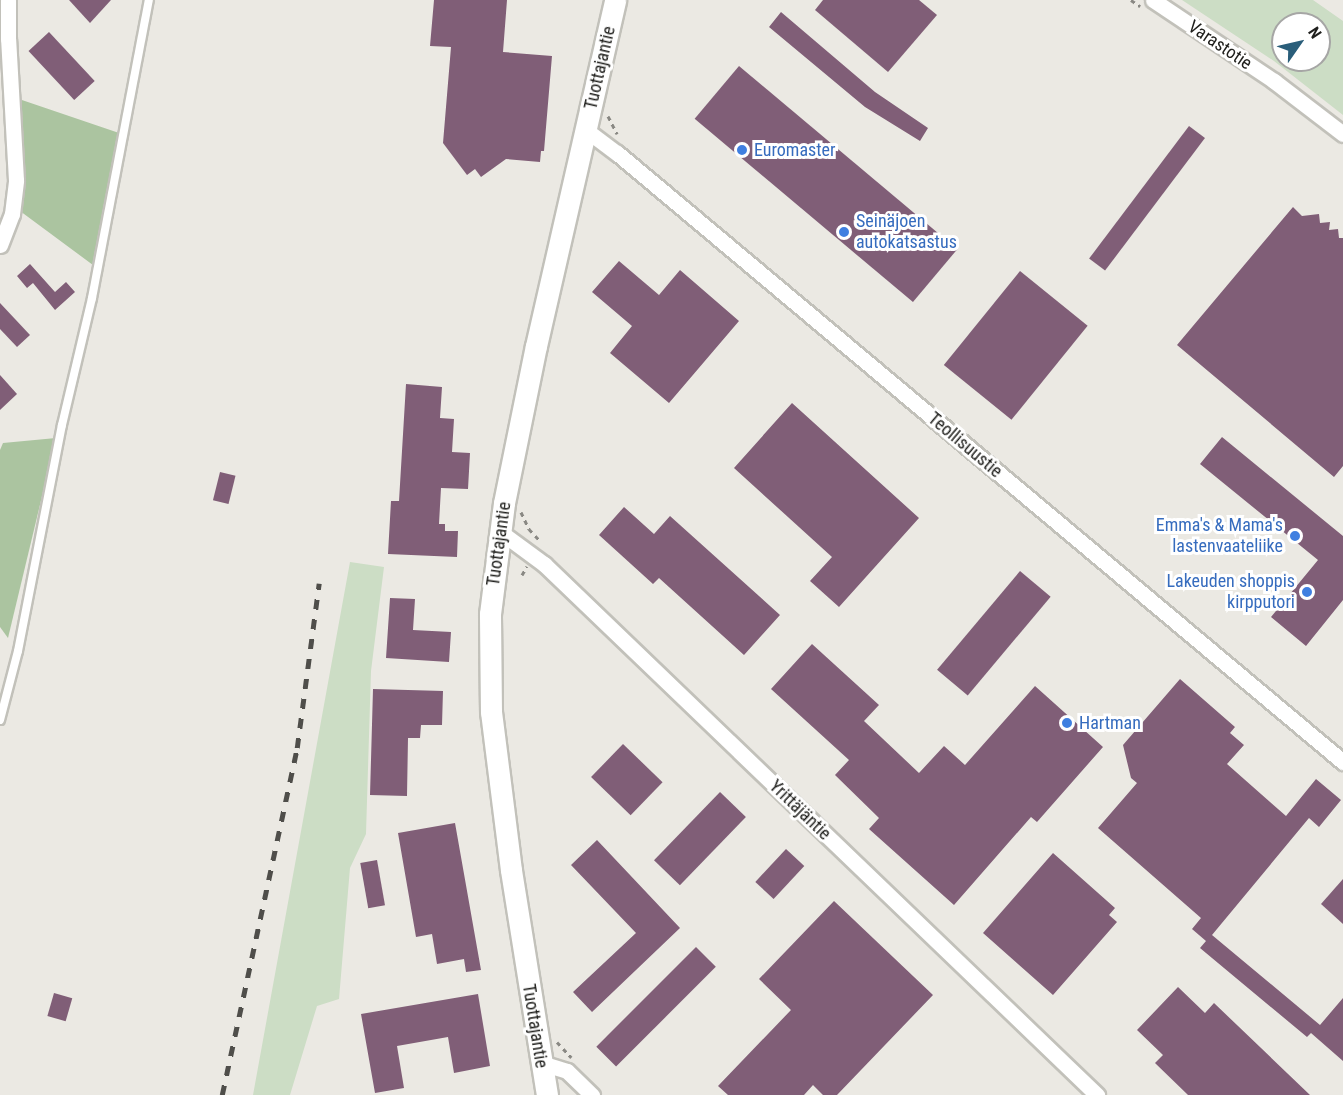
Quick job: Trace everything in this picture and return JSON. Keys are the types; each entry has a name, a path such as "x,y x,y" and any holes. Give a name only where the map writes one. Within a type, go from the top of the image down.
{"street":[{"path":"0,245 12,214 16,180 8,0"},
{"name":"Tuottajantie","path":"547,1095 510,870 491,712 490,614 499,531 536,346 615,0"},
{"name":"Varastotie","path":"1153,0 1274,81 1343,134"},
{"name":"Teollisuustie","path":"586,130 617,153 1343,762"},
{"name":"Yrittäjäntie","path":"499,531 544,564 1097,1095"},
{"path":"541,1063 567,1071 592,1095"}],"lane":[{"path":"0,720 18,651 62,425 92,298 149,0"}],"path":[{"path":"537,1035 552,1032 559,1045 575,1061"}],"green space":[{"path":"1182,0 1313,0 1330,12 1271,12 1271,59"},
{"path":"1331,13 1343,21 1343,115 1288,72 1331,72"},
{"path":"16,98 122,134 97,268 20,211 22,178"},
{"path":"56,438 8,638 0,627 0,450 3,443"},
{"path":"350,562 384,567 371,671 366,834 350,868 339,999 317,1006 290,1095 253,1095"}],"building":[{"path":"69,0 111,0 90,23"},
{"path":"434,0 507,0 503,52 552,56 544,151 541,151 540,162 506,159 481,177 475,169 467,175 443,143 451,47 430,46"},
{"path":"823,0 919,0 937,15 888,72 815,10"},
{"path":"781,12 875,92 928,128 920,141 865,107 769,27"},
{"path":"49,32 95,81 74,100 29,51"},
{"path":"739,66 957,249 913,302 695,119"},
{"path":"1189,126 1205,138 1105,271 1089,259"},
{"path":"1293,207 1302,216 1319,214 1320,223 1330,222 1329,230 1338,229 1339,238 1343,238 1343,466 1334,477 1177,345"},
{"path":"619,261 659,295 680,270 739,321 669,403 610,353 632,326 592,292"},
{"path":"30,264 55,292 66,282 75,292 55,310 33,283 27,288 17,276"},
{"path":"1020,271 1088,326 1011,420 944,365"},
{"path":"0,303 30,335 17,347 0,329"},
{"path":"0,375 17,394 0,410"},
{"path":"406,384 442,387 440,418 454,419 452,452 470,453 468,489 441,488 439,524 445,524 445,531 458,531 457,557 388,554 391,501 399,501"},
{"path":"792,403 919,518 839,607 810,581 832,557 734,468"},
{"path":"1222,437 1343,536 1343,600 1306,646 1271,617 1318,560 1200,464"},
{"path":"220,472 236,476 229,504 213,500"},
{"path":"624,507 654,534 670,516 780,615 744,655 659,578 653,584 599,535"},
{"path":"1020,571 1051,597 968,696 937,670"},
{"path":"390,598 415,599 413,630 451,632 449,662 386,658"},
{"path":"812,644 879,705 864,721 919,773 944,746 965,765 1035,686 1103,747 1037,822 1031,817 954,905 869,829 879,818 835,775 849,760 771,689"},
{"path":"1180,679 1235,727 1230,733 1244,745 1227,764 1286,816 1316,779 1341,800 1319,827 1309,818 1212,935 1320,1025 1343,998 1343,1061 1311,1033 1307,1037 1200,948 1206,941 1192,929 1201,918 1098,828 1137,783 1131,778 1123,745"},
{"path":"373,689 443,691 442,725 421,725 420,738 408,738 407,796 370,795"},
{"path":"623,744 663,782 631,815 591,777"},
{"path":"720,792 746,817 680,885 654,860"},
{"path":"455,823 481,970 466,972 464,959 437,964 432,934 416,937 398,833"},
{"path":"597,840 680,928 592,1012 573,992 636,933 571,865"},
{"path":"786,849 804,866 774,899 755,882"},
{"path":"1053,853 1115,908 1109,915 1117,922 1053,995 983,933"},
{"path":"377,860 385,905 368,908 360,863"},
{"path":"1343,879 1343,924 1321,904"},
{"path":"834,901 933,995 837,1095 823,1095 813,1085 804,1095 728,1095 718,1086 791,1010 759,979"},
{"path":"696,947 716,967 616,1067 596,1047"},
{"path":"1178,987 1205,1013 1214,1003 1310,1095 1188,1095 1155,1063 1163,1055 1137,1030"},
{"path":"54,993 72,998 66,1021 47,1016"},
{"path":"478,994 490,1066 454,1073 448,1037 397,1046 404,1088 375,1093 361,1014"}],"railway":[{"path":"222,1095 297,748 319,583"}],"place":[{"name":"Euromaster","path":"742,150"},
{"name":"Seinäjoen autokatsastus","path":"844,232"},
{"name":"Emma's & Mama's lastenvaateliike","path":"1295,536"},
{"name":"Lakeuden shoppis kirpputori","path":"1307,592"},
{"name":"Hartman","path":"1067,723"}]}
